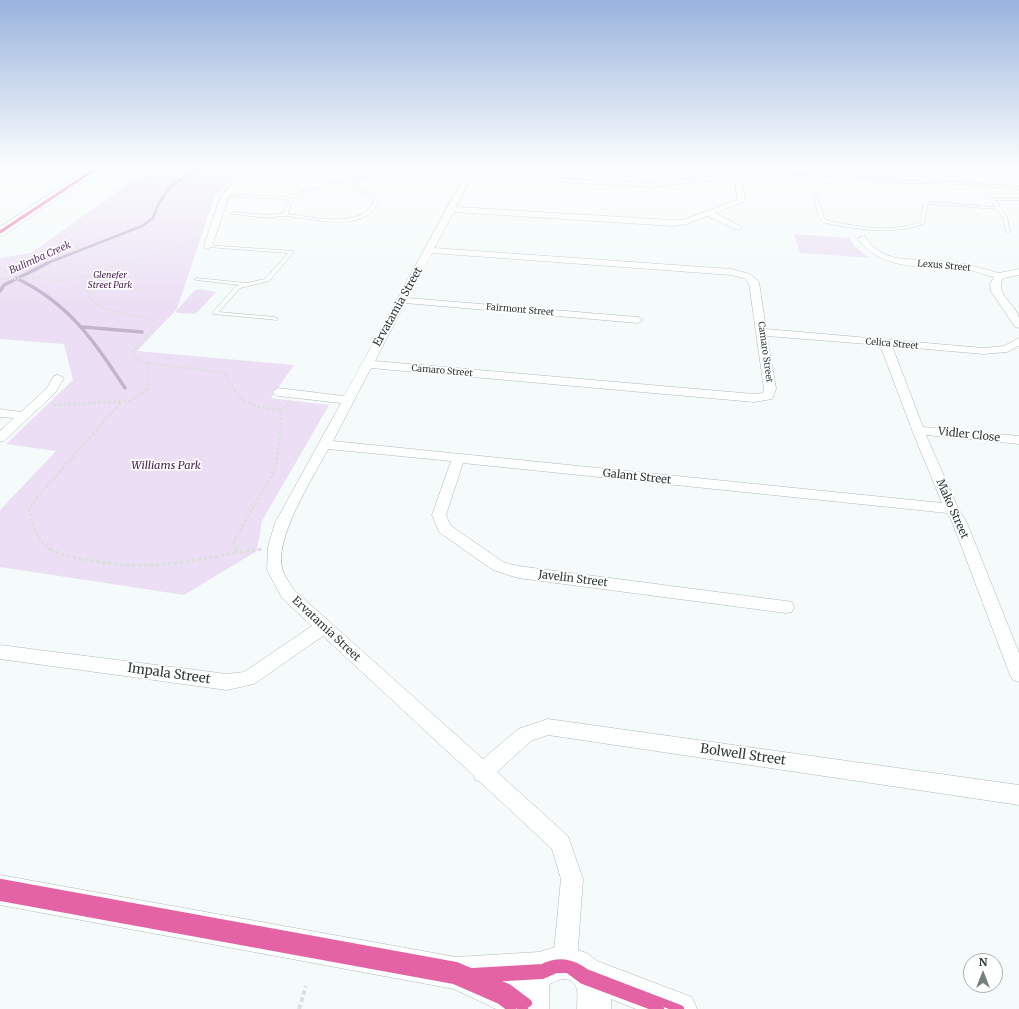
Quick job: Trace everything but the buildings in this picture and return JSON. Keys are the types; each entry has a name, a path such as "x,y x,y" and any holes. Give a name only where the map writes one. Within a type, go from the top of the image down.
{"street":[{"path":"0,232 32,211"},
{"path":"208,246 220,211"},
{"name":"Ervatamia Street","path":"450,211 323,444 282,523 275,547 275,570 288,594 560,843 572,879 564,967"},
{"path":"484,211 672,223 684,222 716,211"},
{"path":"709,214 738,227"},
{"name":"Lexus Street","path":"861,236 865,244 886,261 966,267 999,276"},
{"name":"Camaro Street","path":"367,364 754,398 768,396 770,389 754,282 747,276 731,272 429,250"},
{"path":"1019,272 999,276 995,284 996,291 1019,325"},
{"name":"Fairmont Street","path":"401,300 638,320"},
{"name":"Celica Street","path":"762,332 983,351 1007,349 1019,341"},
{"name":"Mako Street","path":"885,343 918,430 951,509 960,523 1019,675"},
{"path":"0,438 51,391 58,378"},
{"path":"278,392 347,400"},
{"path":"0,413 24,416"},
{"name":"Vidler Close","path":"918,430 1019,440"},
{"name":"Galant Street","path":"323,444 951,509"},
{"name":"Javelin Street","path":"458,459 439,516 444,528 498,566 518,572 786,607"},
{"name":"Impala Street","path":"0,652 227,682 248,679 323,627"},
{"name":"Bolwell Street","path":"482,773 524,735 548,727 1019,795"},
{"path":"0,890 454,973 504,994 524,1009"},
{"path":"454,973 564,967 680,1009"},
{"path":"532,1009 530,990 533,981 564,967"},
{"path":"564,967 594,992 594,1009"}],"lane":[{"path":"233,213 273,216 286,214 298,218 344,220 366,214 369,211"},
{"path":"820,211 822,218 825,221 858,228 912,228 923,223 924,211"},
{"path":"1001,211 1008,222 1008,232"},
{"path":"858,228 861,236"},
{"path":"208,246 291,252 267,280 238,287 215,313 275,319"},
{"path":"196,279 249,284"}],"path":[{"path":"0,280 23,278 63,281 97,274 119,265 146,259 184,246 195,240 211,236"},
{"path":"97,274 90,283 88,291 89,299 96,305 110,311 149,318 154,322 153,329 132,352 136,359 148,363 225,373 231,379 237,394 243,399 253,404 279,410 282,416 276,465 271,477 234,540 235,550 239,552"},
{"path":"35,405 130,401 148,390 148,363"},
{"path":"121,402 34,501 29,511 39,538 45,546 68,558 108,564 160,566 275,547"},
{"path":"299,1009 306,986"}],"green space":[{"name":"Williams Park","path":"90,211 210,211 177,309 137,351 294,365 271,398 329,405 262,521 257,551 184,595 0,567 0,510 56,451 6,444 73,380 64,344 0,339 0,258 31,253"},
{"path":"794,234 850,238 854,246 870,258 800,253"},
{"path":"199,289 216,292 197,313 177,313 176,311 194,291"}],"waterway":[{"name":"Bulimba Creek","path":"45,264 142,226 153,218 156,211"},
{"name":"Bulimba Creek","path":"17,279 48,263"},
{"name":"Bulimba Creek","path":"0,291 4,285 17,279"},
{"path":"17,279 51,299 79,325 102,354 125,388"},
{"path":"83,327 142,332"}],"transit line":[{"path":"0,232 32,211"},
{"path":"1,883 456,966 508,988 528,1003"},
{"path":"0,890 455,973 542,968 554,963 565,962 576,966 586,973 680,1009"},
{"path":"0,897 454,980 542,975 556,969 568,969 583,980 660,1009"},
{"path":"455,973 504,994 524,1009"},
{"path":"452,979 500,1000 512,1009"}],"park label":[{"name":"Glenefer Street Park","path":"110,280"}]}
